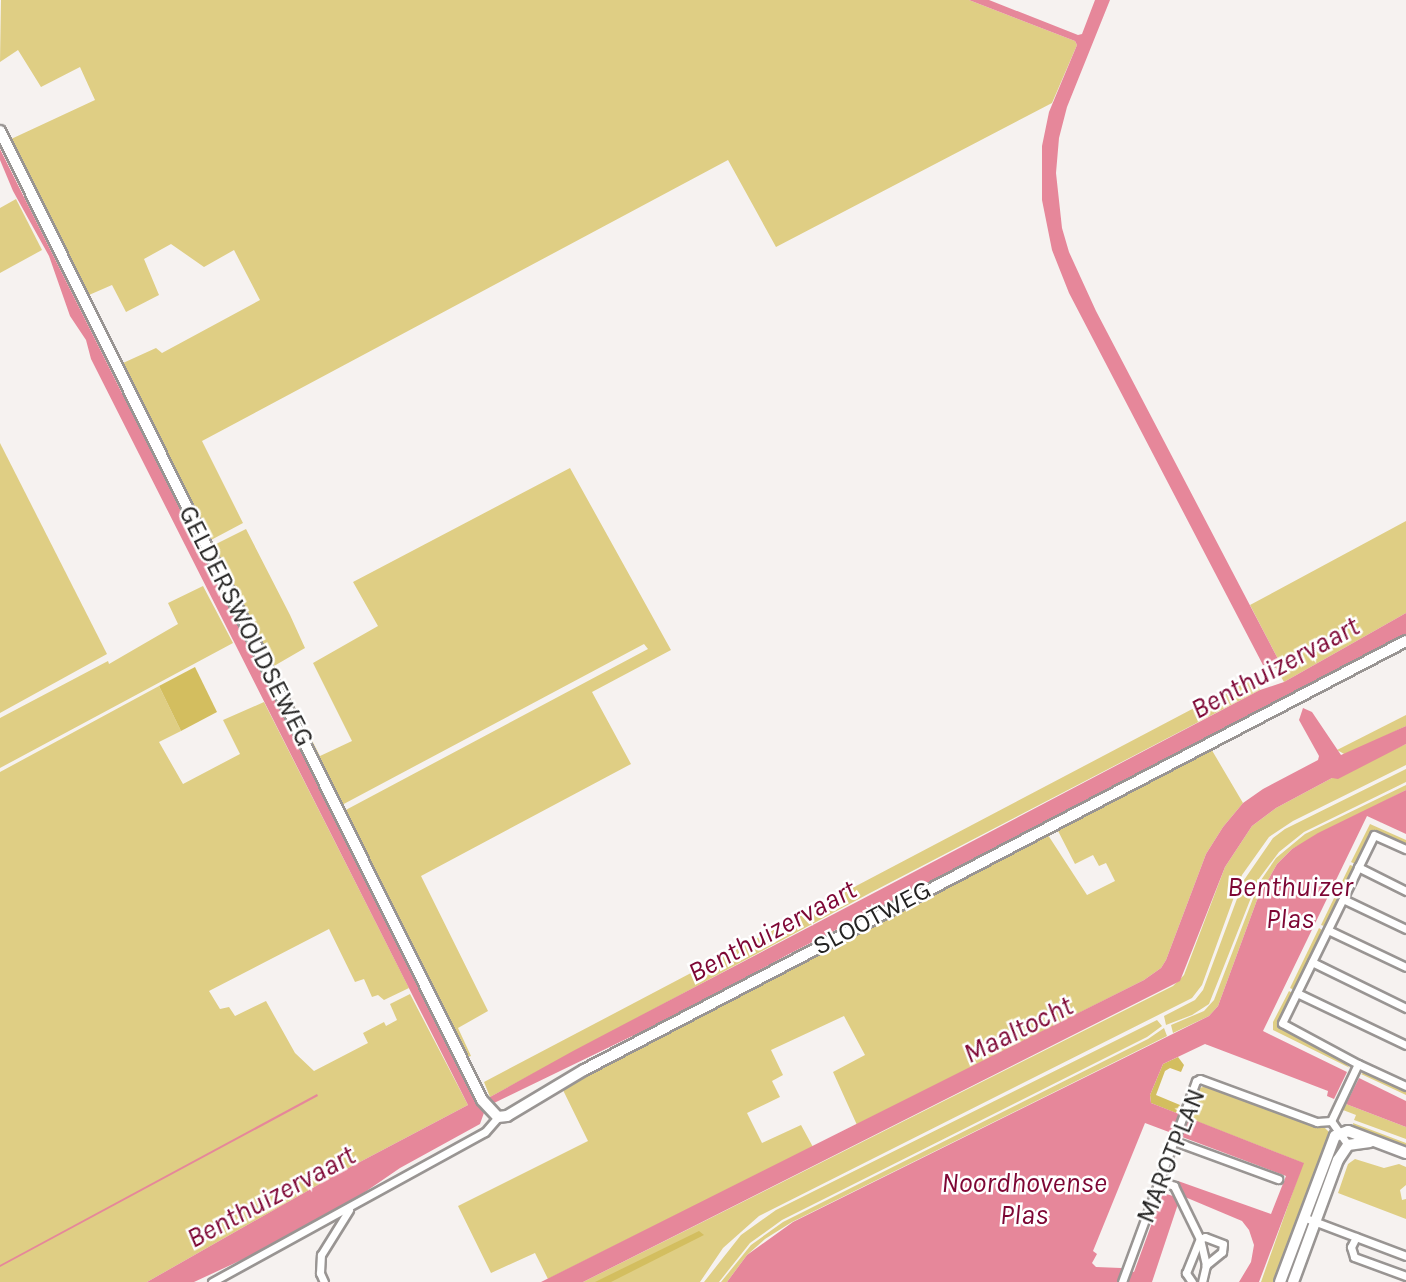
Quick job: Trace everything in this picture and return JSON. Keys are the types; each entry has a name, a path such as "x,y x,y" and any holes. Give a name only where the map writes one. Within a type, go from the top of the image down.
{"street":[{"name":"GELDERSWOUDSEWEG","path":"0,131 482,1100 496,1115"},
{"name":"SLOOTWEG","path":"212,1282 485,1132 496,1115 507,1115 596,1064 1406,641"},
{"path":"1406,849 1374,835 1282,1023 1284,1027 1406,1086"},
{"path":"1358,867 1406,891"},
{"path":"1343,899 1406,929"},
{"path":"1328,930 1406,967"},
{"path":"1312,962 1406,1008"},
{"path":"1297,993 1406,1045"},
{"path":"1348,1145 1331,1121 1358,1064"},
{"name":"MAROTPLAN","path":"1122,1282 1163,1183 1175,1139 1196,1081 1200,1079 1317,1122 1331,1121"},
{"path":"1280,1282 1332,1139 1339,1132 1348,1130 1406,1153"},
{"path":"1175,1139 1279,1179"},
{"path":"1348,1145 1377,1142"},
{"path":"1293,1282 1338,1160 1348,1145"},
{"path":"1163,1183 1174,1186 1200,1239 1206,1265 1202,1282"},
{"name":"SLOOTWEG","path":"324,1282 320,1273 321,1255 349,1209"},
{"path":"1303,1217 1406,1256"},
{"path":"1192,1282 1186,1273 1200,1239 1205,1237 1223,1244 1222,1252 1206,1265"},
{"path":"1356,1237 1351,1247 1354,1257 1406,1276"}],"shaded area":[{"path":"1,0 969,0 1075,41 1077,45 1052,103 776,247 728,160 202,441 243,523 211,540 214,545 246,529 290,615 305,648 274,666 320,756 352,741 313,663 378,626 353,582 570,468 671,650 592,692 631,764 421,876 488,1011 458,1028 471,1056 465,1058 342,812 648,649 644,644 340,806 9,140 95,100 80,67 41,87 18,50 0,62","holes":["171,244 204,267 234,250 260,300 162,353 156,348 123,363 89,295 112,285 126,312 159,295 144,259"]},
{"path":"16,199 42,250 0,273 0,208"},
{"path":"0,443 107,654 0,713"},
{"path":"1406,521 1406,613 1284,682 1276,668 1278,659 1250,605"},
{"path":"203,586 233,643 0,768 0,718 108,661 109,664 178,624 168,603"},
{"path":"195,667 217,712 181,731 159,686"},
{"path":"1253,677 1260,690 870,893 490,1097 484,1082"},
{"path":"159,686 181,731 159,742 183,784 240,754 223,720 264,702 409,988 384,1000 378,995 372,997 364,979 355,982 329,929 209,991 220,1009 229,1007 235,1016 266,1001 295,1053 314,1071 368,1043 363,1033 384,1022 386,1026 397,1020 390,1004 410,994 468,1105 339,1173 147,1282 0,1282 0,772"},
{"path":"1406,715 1406,726 1346,755 1337,750"},
{"path":"1406,744 1406,765 1293,821 1269,837 1242,875 1202,985 1192,998 759,1216 723,1248 700,1282 583,1282 1173,986 1184,975 1225,867 1252,826 1276,808 1332,778"},
{"path":"1210,747 1243,803 1206,854 1161,968 1144,980 857,1125 833,1072 865,1055 844,1016 771,1050 783,1075 772,1081 780,1097 747,1113 762,1143 801,1125 813,1147 548,1279 535,1253 491,1273 458,1206 588,1141 561,1086 1046,832 1087,895 1115,881 1106,863 1099,866 1093,855 1075,864 1056,827"},
{"path":"1406,769 1406,782 1304,832 1279,852 1258,880 1209,1004 1192,1015 1166,1025 1164,1016 1195,1000 1203,990 1244,880 1273,838 1285,829"},
{"path":"1406,785 1406,790 1292,849 1277,864 1257,900 1218,1006 1209,1016 1173,1033 1171,1025 1204,1011 1214,1000 1259,883 1276,858 1305,834"},
{"path":"1370,824 1406,840 1406,846 1374,832 1355,864 1351,862"},
{"path":"1350,865 1353,866 1352,871 1327,922 1324,926 1321,925"},
{"path":"1319,928 1322,930 1321,935 1294,990 1290,988"},
{"path":"1289,991 1292,993 1279,1022 1282,1029 1339,1057 1350,1068 1273,1030 1273,1022"},
{"path":"1157,1020 1162,1026 1147,1037 782,1220 750,1243 719,1282 704,1282 741,1235 776,1210"},
{"path":"1164,1028 1167,1036 792,1222 765,1239 747,1255 727,1282 721,1282 751,1245 783,1222 1148,1039"},
{"path":"1178,1057 1184,1065 1181,1072 1170,1068 1165,1071 1156,1095 1180,1105 1176,1113 1151,1103 1150,1095 1163,1064"},
{"path":"1365,1072 1406,1090 1406,1095 1361,1074"},
{"path":"1207,1086 1323,1126 1329,1132 1276,1282 1261,1282 1303,1163 1188,1118 1199,1088"},
{"path":"1346,1104 1406,1127 1406,1139 1354,1120 1356,1115 1343,1110"},
{"path":"1353,1123 1406,1143 1406,1149 1354,1131"},
{"path":"1355,1159 1384,1168 1399,1164 1406,1167 1406,1185 1400,1190 1402,1200 1406,1199 1406,1219 1338,1193 1348,1164"},
{"path":"699,1231 704,1235 611,1282 595,1282"}],"water":[{"path":"969,0 989,0 1078,35 1082,34 1095,0 1110,0 1067,107 1059,138 1056,173 1062,228 1069,252 1096,311 1278,659 1276,668 1263,665 1069,293 1052,250 1042,200 1042,146 1049,112 1077,45 1075,41"},
{"path":"0,149 477,1104 483,1108 490,1097 573,1051 1260,690 1284,682 1406,613 1406,637 789,954 686,1010 492,1104 485,1110 480,1124 400,1168 333,1214 276,1244 194,1282 147,1282 339,1173 468,1105 91,359 86,340 70,316 49,256 13,191 0,160"},
{"path":"1303,708 1312,712 1341,755 1406,726 1406,744 1338,779 1332,778 1276,808 1252,826 1225,867 1180,981 583,1282 541,1282 1144,980 1161,968 1206,854 1223,827 1243,803 1263,789 1318,760 1319,756 1299,720"},
{"name":"Noordhovense Plas","path":"1406,790 1406,834 1367,816 1263,1031 1347,1072 1334,1099 1327,1096 1328,1091 1205,1044 1163,1064 1150,1095 1151,1103 1304,1163 1259,1282 1239,1282 1251,1262 1254,1245 1249,1230 1242,1221 1185,1197 1178,1204 1152,1282 727,1282 747,1255 793,1222 1209,1016 1218,1006 1257,900 1277,864 1292,849 1318,833","holes":["1145,1123 1286,1176 1271,1214 1178,1181 1179,1188 1173,1196 1163,1193 1134,1272 1121,1268 1096,1267 1092,1263 1097,1254 1093,1251"]},
{"path":"1359,1078 1406,1101 1406,1127 1346,1104"},
{"path":"317,1094 318,1096 0,1267 0,1265"}],"water label":[{"name":"Benthuizervaart","path":"1275,668"},
{"name":"Benthuizer Plas","path":"1290,903"},
{"name":"Benthuizervaart","path":"772,931"},
{"name":"Maaltocht","path":"1018,1030"},
{"name":"Benthuizervaart","path":"271,1197"}]}
